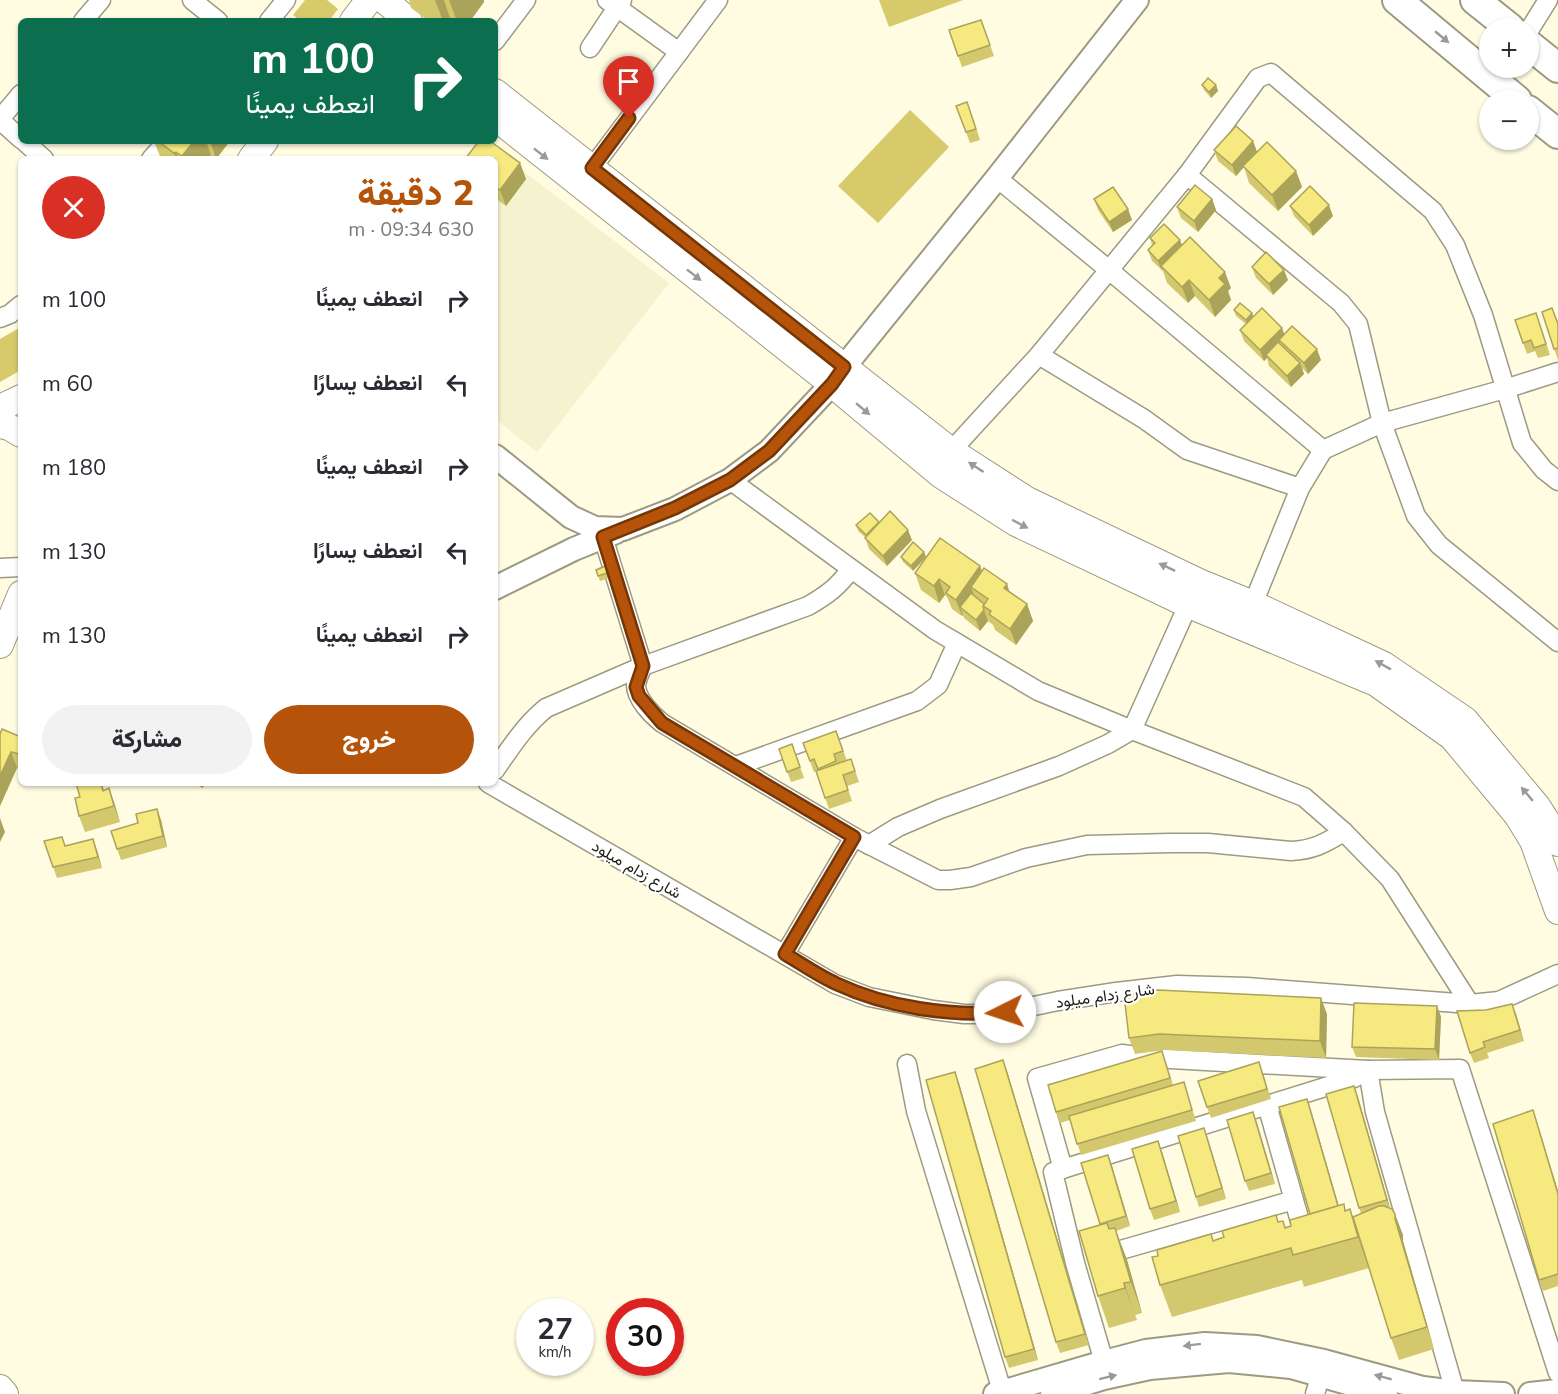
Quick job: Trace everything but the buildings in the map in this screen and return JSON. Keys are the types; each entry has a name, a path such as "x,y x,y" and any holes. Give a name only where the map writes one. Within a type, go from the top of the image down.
{"main road":[{"path":"384,0 405,18"},
{"path":"1397,0 1505,90"},
{"path":"1475,0 1498,18"},
{"path":"1539,53 1558,68"},
{"path":"498,94 592,168 838,376 940,474 1016,523 1193,593 1253,604 1384,664 1466,720 1537,806 1556,834"},
{"path":"498,119 838,376 951,451 1027,500 1193,593 1376,683 1452,737 1517,815 1533,841 1558,911"},
{"path":"1539,119 1558,134"},
{"path":"253,156 263,144"},
{"path":"0,408 18,399"},
{"path":"0,425 18,432"},
{"path":"0,645 18,601"},
{"path":"0,1388 5,1394"}],"street":[{"path":"86,18 101,0"},
{"path":"192,0 214,18"},
{"path":"271,18 286,0"},
{"path":"498,37 526,0"},
{"path":"592,168 718,0"},
{"path":"498,586 557,557 675,508 730,480 769,451 838,376 1137,0"},
{"path":"1537,18 1548,0"},
{"path":"590,48 615,2 679,52"},
{"path":"940,474 951,451 1040,355 1186,175 1258,78 1271,73 1433,211 1455,245 1483,315 1522,443 1544,470 1558,481"},
{"path":"18,98 0,119 18,136"},
{"path":"27,144 41,156"},
{"path":"154,156 164,144"},
{"path":"1186,175 1341,303 1358,324 1382,423 1416,516 1439,545 1558,642"},
{"path":"997,178 1323,450"},
{"path":"1040,355 1144,419 1187,450 1300,488"},
{"path":"1253,604 1300,488 1323,450 1382,423 1558,372"},
{"path":"498,458 571,518 613,533"},
{"path":"730,480 935,630 1038,691 1304,798 1344,832 1390,879 1470,1004"},
{"path":"613,533 643,666 636,687 639,696 656,718 861,841 938,880 971,877 1026,858 1087,845 1208,843 1291,851 1315,848 1344,832"},
{"path":"0,568 18,567"},
{"path":"498,766 521,733 546,708 643,666 808,606 828,595 851,569"},
{"path":"785,954 861,841 1059,766 1108,744 1132,730 1193,593"},
{"path":"736,766 916,701 938,685 957,643"},
{"name":"شارع زدام ميلود","path":"493,786 836,984 869,997 923,1008 964,1014 1005,1012 1058,1001 1177,985 1247,987 1470,1004 1499,1001 1558,974"},
{"path":"1063,1169 1037,1078 1122,1054 1153,1058 1368,1070 1460,1070 1558,1373"},
{"path":"907,1064 916,1111 1000,1393 1146,1351 1205,1344 1257,1347 1320,1377 1455,1392 1503,1394"},
{"path":"1104,1362 1075,1263 1053,1172 1354,1078 1368,1070"},
{"path":"1368,1070 1399,1219 1455,1392"},
{"path":"1268,1105 1306,1243 1317,1240"},
{"path":"1075,1263 1294,1200"},
{"path":"1052,1394 1104,1378 1150,1368 1229,1361 1291,1367 1386,1394"},
{"path":"1530,1394 1558,1391"}],"shaded area":[{"path":"305,0 327,0 338,9 331,18 297,18 293,15"},
{"path":"879,0 963,0 889,27"},
{"path":"910,110 949,147 878,223 838,186"},
{"path":"490,145 669,283 537,452 498,421 498,156 482,156"},
{"path":"18,329 18,372 0,382 0,339"}],"route":[{"path":"629,118 592,168 844,367 832,384 769,451 730,480 675,508 603,537 643,666 636,687 639,696 662,723 854,837 785,954 836,984 869,997 964,1014 1005,1012"}]}
